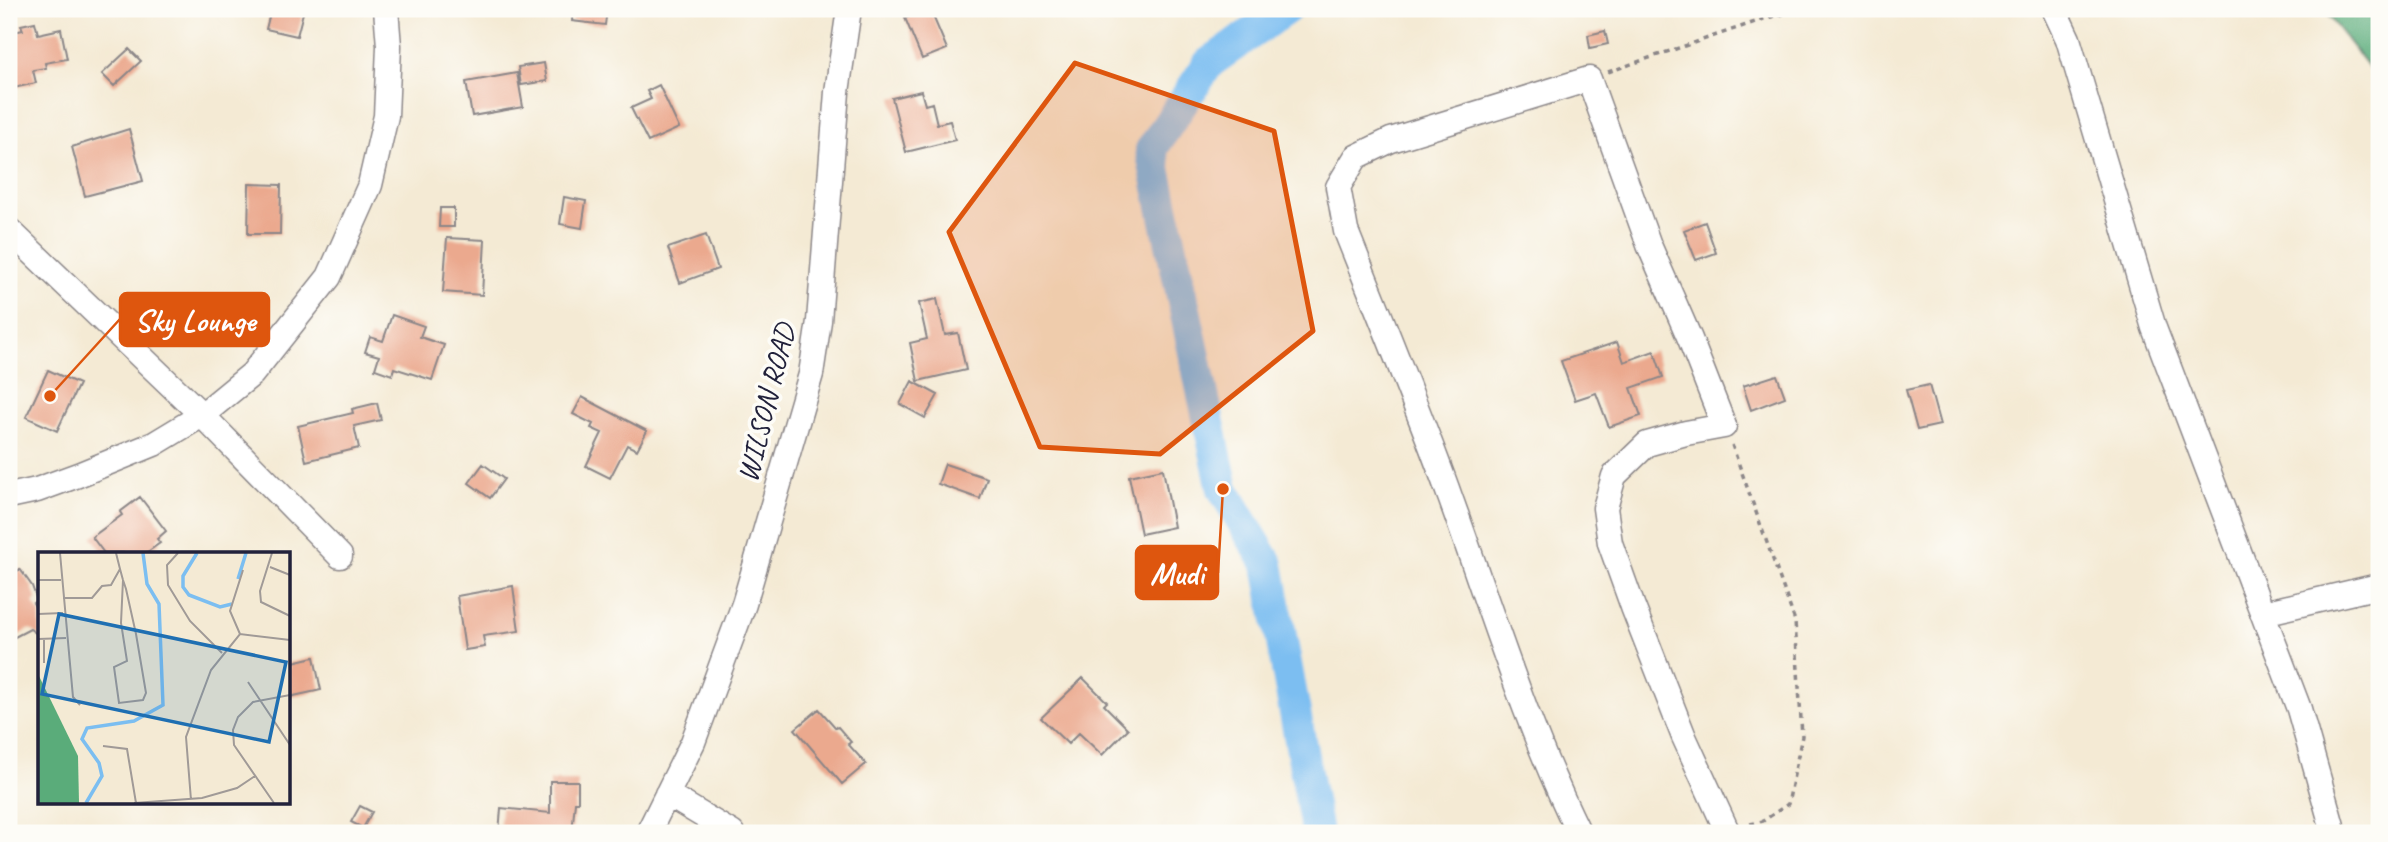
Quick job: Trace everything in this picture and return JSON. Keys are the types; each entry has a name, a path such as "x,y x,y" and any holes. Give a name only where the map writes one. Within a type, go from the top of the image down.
{"street":[{"path":"9,496 37,490 154,444 202,415 252,374 329,277 370,185 386,116 389,46 386,9"},
{"name":"WILSON ROAD","path":"648,833 693,742 744,604 811,374 819,321 837,92 849,9"},
{"path":"2054,9 2068,39 2154,328 2299,709 2334,833"},
{"path":"1579,833 1563,800 1486,602 1450,497 1346,230 1338,187 1356,157 1391,140 1590,79 1648,245 1690,339 1724,426 1647,444 1614,476 1605,508 1610,543 1633,607 1725,832"},
{"path":"9,230 202,415 340,556"},
{"path":"2263,613 2379,586"},
{"path":"667,794 732,833"}],"path":[{"path":"1590,79 1767,18 1805,9"},
{"path":"1724,426 1751,494 1795,621 1802,736 1788,804 1763,821 1725,832"}],"highlighted area":[{"path":"1075,63 1274,131 1313,331 1160,454 1040,447 949,232"}],"green space":[{"path":"2323,9 2379,9 2379,81"}],"building":[{"path":"271,9 304,9 297,36 266,29"},
{"path":"573,9 607,9 605,25 572,21"},
{"path":"911,9 930,9 947,49 922,59 905,18 913,15"},
{"path":"35,22 38,34 61,29 67,59 45,63 46,68 33,70 36,83 9,89 9,33 23,30 21,25"},
{"path":"1605,31 1608,44 1590,48 1588,35"},
{"path":"129,49 141,61 114,86 102,74"},
{"path":"544,63 547,81 521,85 518,67"},
{"path":"517,73 523,107 472,116 466,82"},
{"path":"659,85 679,128 648,142 631,108 651,99 647,91"},
{"path":"921,91 925,105 932,103 937,124 950,121 955,140 906,152 892,98"},
{"path":"129,129 143,181 85,196 72,147"},
{"path":"249,184 281,185 280,234 248,234"},
{"path":"564,197 586,201 582,228 560,224"},
{"path":"440,208 454,208 454,227 439,227"},
{"path":"1705,222 1716,253 1696,260 1684,230"},
{"path":"706,235 718,269 680,283 668,248"},
{"path":"447,238 485,240 482,295 443,292"},
{"path":"937,299 945,335 958,333 966,370 918,381 910,343 927,339 919,303"},
{"path":"392,315 424,326 420,337 444,345 432,380 394,368 392,375 375,369 379,356 365,352 370,337 383,341"},
{"path":"1617,342 1624,362 1654,351 1663,377 1631,388 1641,416 1609,427 1596,393 1575,400 1561,361"},
{"path":"48,370 79,384 57,431 26,417"},
{"path":"1777,375 1785,397 1751,410 1743,386"},
{"path":"912,381 938,395 925,418 900,404"},
{"path":"1929,385 1940,425 1917,430 1906,390"},
{"path":"582,397 647,431 637,450 627,445 610,478 586,466 602,433 591,428 593,424 573,414"},
{"path":"377,403 381,420 354,426 359,448 306,461 298,426 353,413 352,409"},
{"path":"483,464 504,479 490,498 469,483"},
{"path":"945,464 987,478 980,499 938,484"},
{"path":"1163,469 1174,527 1141,534 1129,476"},
{"path":"140,497 166,531 157,539 160,543 147,552 103,552 92,537 122,515 120,512"},
{"path":"20,569 32,586 37,600 33,603 38,611 38,635 30,629 9,640 9,577"},
{"path":"513,586 519,631 483,636 485,647 465,650 457,596"},
{"path":"314,657 321,690 290,697 290,663"},
{"path":"1083,678 1107,702 1104,705 1128,729 1102,755 1079,733 1068,744 1041,718"},
{"path":"819,709 851,742 848,744 866,764 842,784 795,729"},
{"path":"550,781 578,781 578,802 575,802 572,833 499,833 501,808 550,813"},
{"path":"360,806 372,812 363,828 351,822"}],"waterway":[{"path":"1286,9 1209,63 1151,150 1223,489 1268,565 1317,833"}],"place":[{"name":"Sky Lounge","path":"50,396"},
{"name":"Mudi","path":"1223,489"}]}
